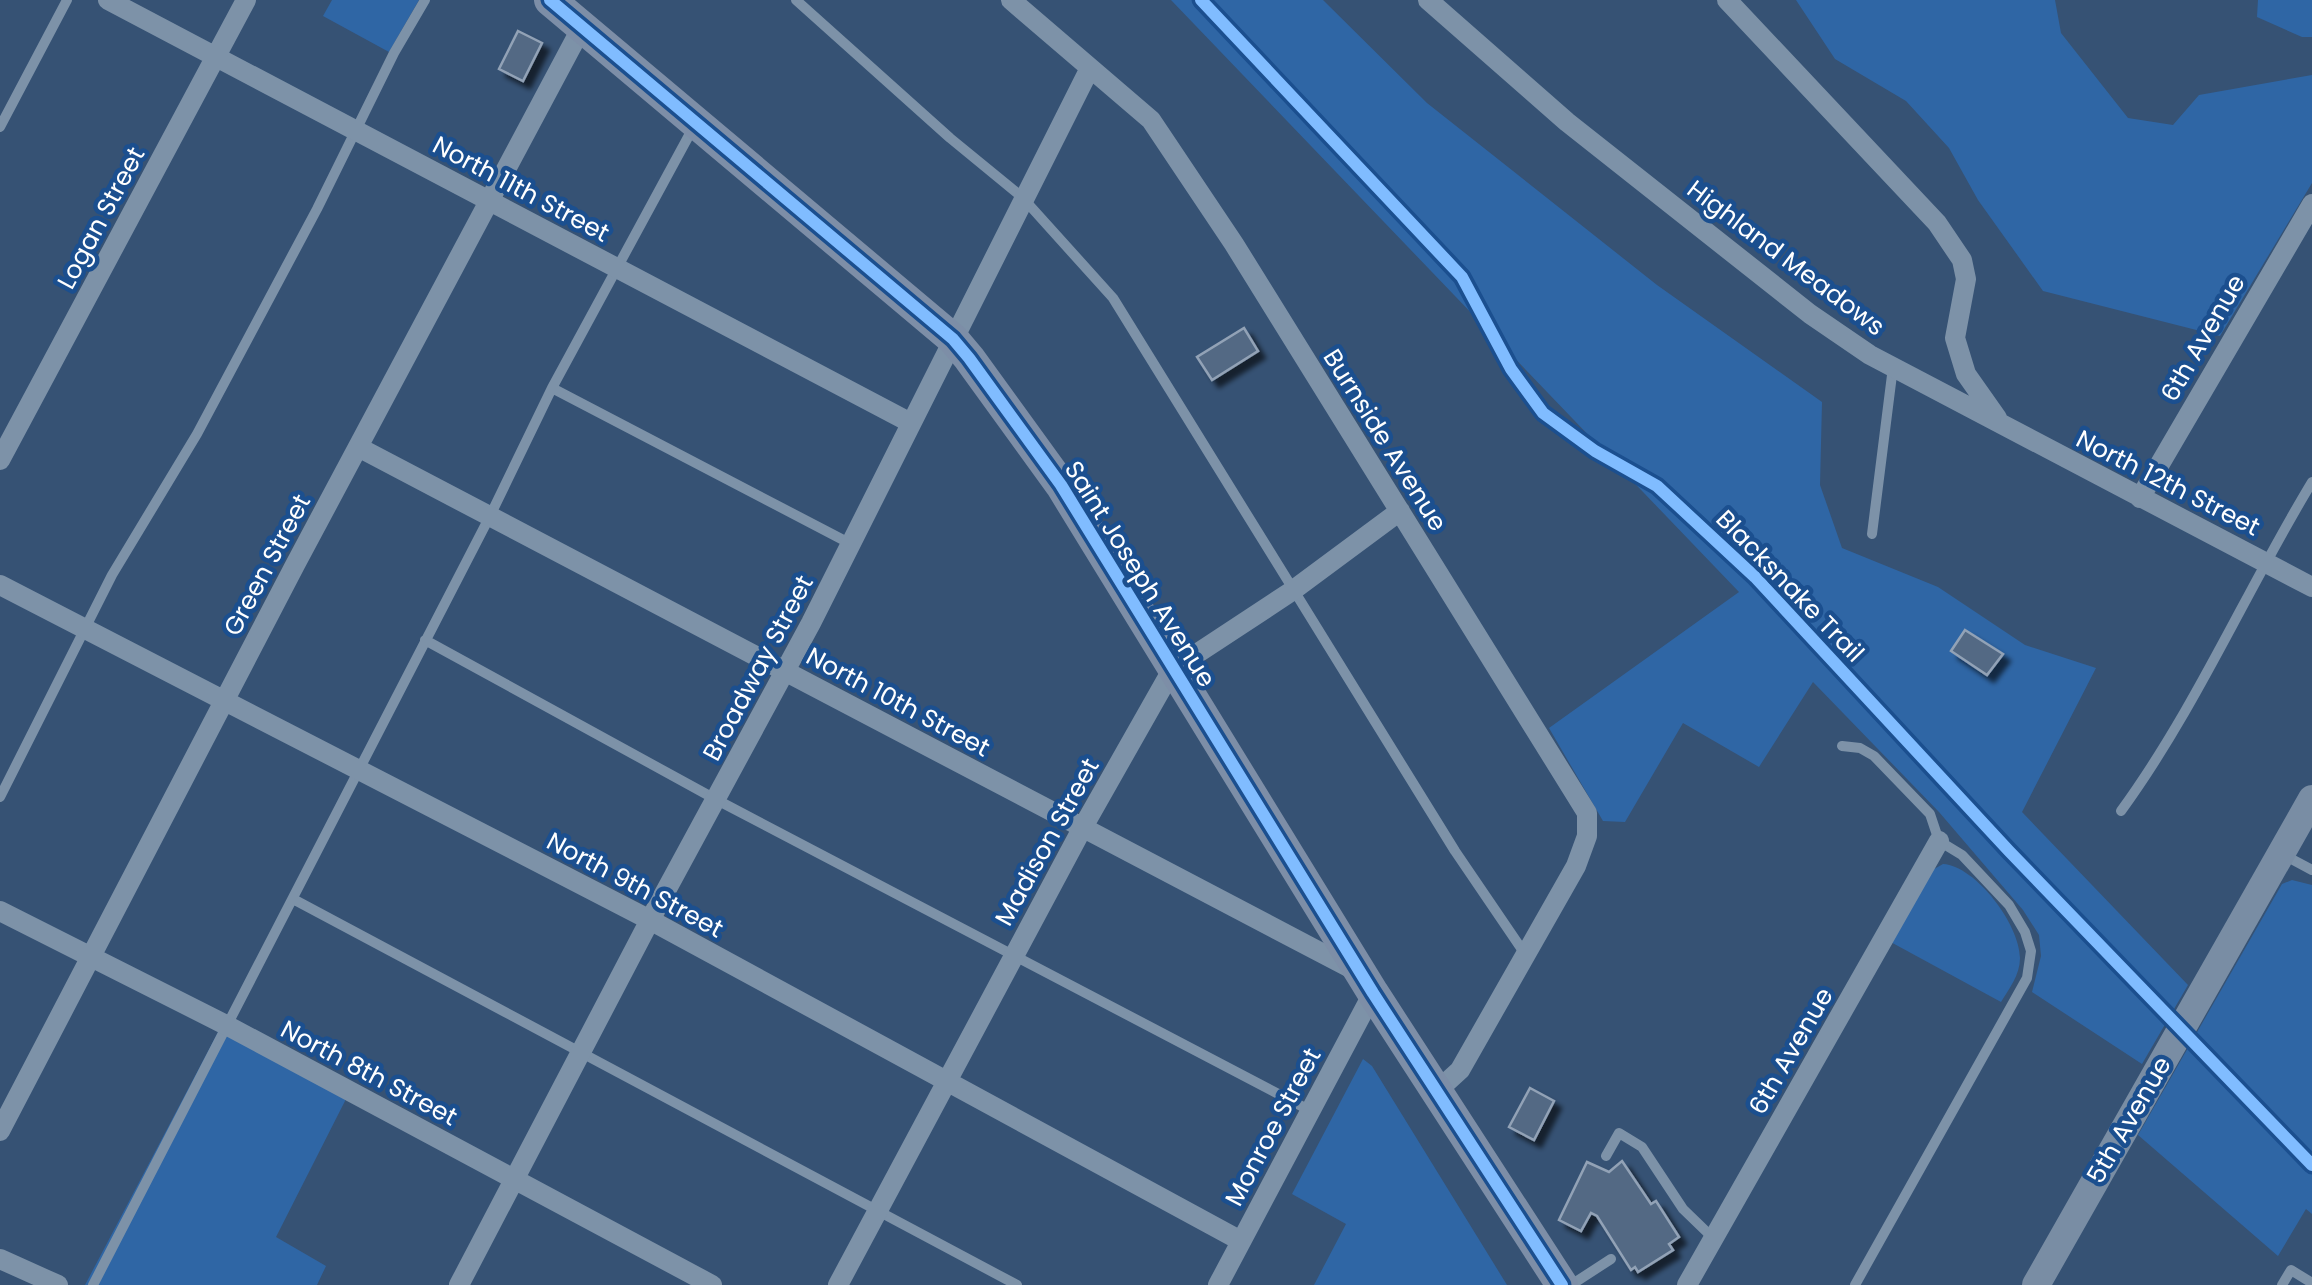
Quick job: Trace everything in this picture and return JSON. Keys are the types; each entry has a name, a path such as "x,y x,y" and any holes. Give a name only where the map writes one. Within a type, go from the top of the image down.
{"main road":[{"name":"Saint Joseph Avenue","path":"550,0 953,339 1062,486 1172,670 1436,1092 1562,1285"}],"street":[{"name":"North 11th Street","path":"108,0 911,423"},
{"name":"Logan Street","path":"0,460 246,0"},
{"name":"Burnside Avenue","path":"1011,0 1152,120 1244,260 1587,812 1587,836 1576,866 1460,1070 1436,1092"},
{"name":"Highland Meadows","path":"1428,0 1567,122 1810,314 1870,355 2001,424"},
{"path":"1727,0 1937,224 1962,260 1966,279 1954,338 1966,374 2001,424"},
{"name":"Green Street","path":"0,1131 583,25"},
{"name":"Broadway Street","path":"459,1285 786,671 1090,68"},
{"name":"6th Avenue","path":"2140,498 2312,204"},
{"name":"North 12th Street","path":"2001,424 2312,587"},
{"name":"North 10th Street","path":"358,447 1083,827 1368,983"},
{"name":"Madison Street","path":"838,1285 1083,827 1172,670 1292,591 1400,511"},
{"name":"North 9th Street","path":"0,586 650,920 1241,1240"},
{"name":"5th Avenue","path":"2036,1285 2312,799"},
{"name":"6th Avenue","path":"1687,1285 1939,841"},
{"name":"North 8th Street","path":"0,911 228,1026 712,1285"},
{"name":"Monroe Street","path":"1218,1285 1309,1110 1368,983"},
{"path":"0,1259 58,1285"}],"lane":[{"path":"0,127 66,0"},
{"path":"0,797 112,575 197,434 424,0"},
{"path":"796,0 1022,197 1114,298 1292,591 1455,851 1525,954"},
{"path":"92,1285 490,516 552,388 696,124"},
{"path":"1872,534 1894,366"},
{"path":"552,388 851,544"},
{"path":"2121,811 2181,721 2264,561 2312,482"},
{"path":"425,640 717,800 1309,1110"},
{"path":"1842,746 1860,748 1874,756 1930,814 1939,841 1962,855 2010,905 2031,951 2027,978 1854,1285"},
{"path":"2281,853 2312,870"},
{"path":"293,899 1017,1285"},
{"path":"1606,1156 1619,1133 1642,1147 1682,1209 1713,1238"},
{"path":"1571,1285 1611,1258"},
{"path":"2282,1285 2290,1270 2312,1284"}],"shaded area":[{"path":"332,0 419,0 389,52 323,16"},
{"path":"1171,0 1323,0 1427,103 1657,285 1822,402 1820,485 1842,548 1938,587 2025,645 2096,668 2022,812 2188,985 2142,1064 2032,992 2041,956 2039,935 2023,910 1939,812 1813,682 1759,767 1683,723 1625,822 1603,821 1549,728 1739,592"},
{"path":"1796,0 2055,0 2061,33 2128,118 2173,125 2199,95 2312,75 2312,183 2220,336 2043,291 1978,200 1949,148 1906,101 1835,59"},
{"path":"2258,0 2312,0 2312,37 2302,37 2257,17"},
{"path":"1943,864 1956,867 1982,886 2013,930 2020,964 2001,1002 1887,940 1929,872"},
{"path":"2292,880 2312,885 2312,1214 2306,1209 2278,1256 2138,1135 2282,884"},
{"path":"226,1017 342,1077 345,1101 276,1237 326,1266 317,1285 85,1285"},
{"path":"1363,1059 1372,1066 1507,1285 1314,1285 1346,1224 1292,1194"}],"building":[{"path":"518,31 542,43 523,81 499,69"},
{"path":"1244,328 1258,351 1212,380 1197,357"},
{"path":"1965,630 2003,654 1987,675 1951,651"},
{"path":"1530,1088 1554,1101 1534,1140 1509,1127"},
{"path":"1622,1161 1651,1204 1656,1201 1679,1237 1669,1244 1673,1250 1638,1272 1635,1267 1631,1270 1597,1216 1591,1213 1581,1231 1559,1220 1587,1162 1609,1172"}],"cycle path":[{"path":"550,0 953,339 969,358 1061,485 1373,993 1562,1285"},
{"name":"Blacksnake Trail","path":"1201,0 1462,277 1511,369 1543,413 1595,451 1657,486 1755,577 2009,851 2312,1165"}]}
